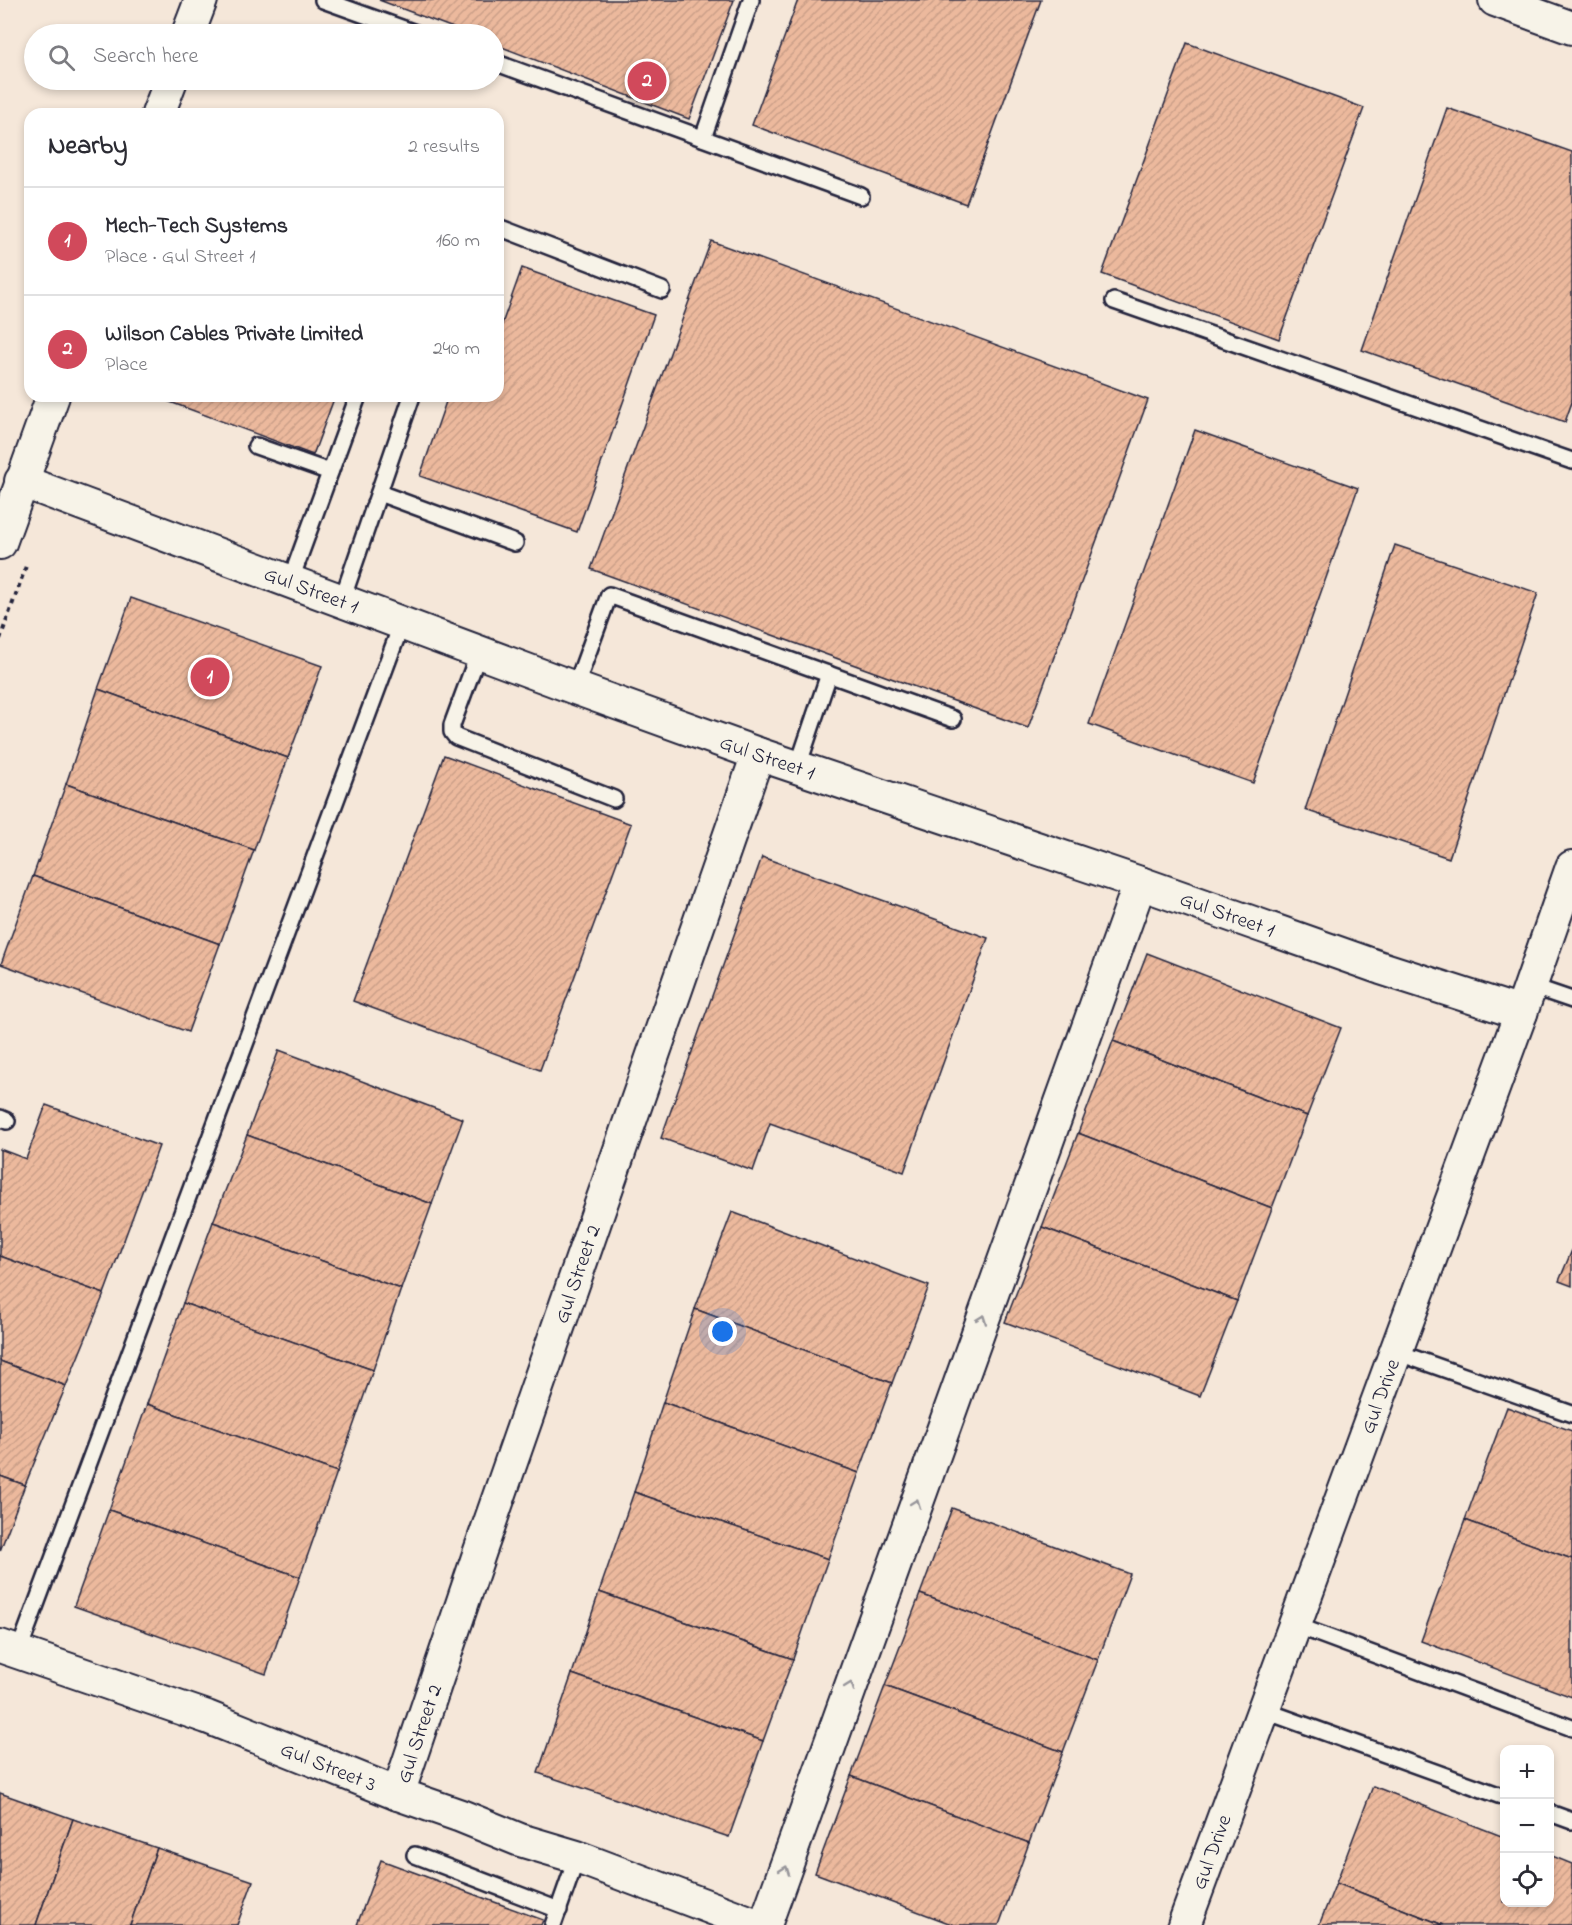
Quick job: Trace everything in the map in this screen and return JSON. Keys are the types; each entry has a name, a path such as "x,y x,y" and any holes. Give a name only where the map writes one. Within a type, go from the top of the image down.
{"street":[{"path":"192,24 201,0"},
{"path":"1495,0 1572,28"},
{"path":"160,108 167,90"},
{"path":"0,543 51,402"},
{"name":"Gul Street 1","path":"21,482 758,754 1371,964 1526,999"},
{"name":"Gul Street 2","path":"398,1794 484,1540 758,754"},
{"name":"Gul Drive","path":"1184,1925 1526,999 1566,904 1572,867"},
{"path":"765,1925 1140,883"},
{"name":"Gul Street 3","path":"9,1649 207,1717 398,1794 520,1840 577,1857 757,1925"}],"lane":[{"path":"322,0 390,24"},
{"path":"703,138 751,0"},
{"path":"504,66 861,196"},
{"path":"504,229 662,290"},
{"path":"1114,301 1572,460"},
{"path":"290,582 356,402"},
{"path":"342,600 410,402"},
{"path":"256,446 330,472"},
{"path":"379,493 515,543"},
{"path":"575,688 609,595 953,719"},
{"path":"9,1649 402,623"},
{"path":"479,652 452,725 452,732 456,737 614,799"},
{"path":"798,766 829,674"},
{"path":"1526,999 1572,1000"},
{"path":"1396,1352 1572,1414"},
{"path":"1295,1625 1572,1728"},
{"path":"1263,1710 1500,1796"},
{"path":"1554,1814 1572,1821"},
{"path":"416,1855 559,1910"},
{"path":"553,1925 577,1857"}],"building":[{"path":"379,0 734,0 689,119 504,48 504,24 443,24"},
{"path":"798,0 1041,0 966,204 752,125"},
{"path":"1187,43 1364,108 1279,339 1102,274"},
{"path":"1447,108 1572,152 1572,402 1565,422 1362,350"},
{"path":"711,241 1148,400 1028,728 591,569"},
{"path":"522,268 654,315 577,532 420,476 446,402 504,402 504,318"},
{"path":"170,402 333,402 313,455"},
{"path":"1195,430 1358,488 1253,783 1089,724"},
{"path":"1395,545 1538,593 1449,858 1305,810"},
{"path":"131,598 322,666 288,758 98,689"},
{"path":"98,689 288,758 254,850 66,784"},
{"path":"444,755 631,824 540,1070 353,1001"},
{"path":"66,784 254,850 220,944 33,876"},
{"path":"762,857 988,938 904,1172 770,1123 753,1171 661,1138"},
{"path":"33,876 220,944 188,1032 1,964"},
{"path":"1147,953 1341,1028 1307,1116 1113,1041"},
{"path":"1113,1041 1307,1116 1272,1208 1078,1133"},
{"path":"279,1050 463,1119 432,1204 247,1135"},
{"path":"46,1105 159,1146 104,1294 0,1256 0,1149 26,1159"},
{"path":"1078,1133 1272,1208 1237,1301 1042,1227"},
{"path":"247,1135 432,1204 401,1289 213,1222"},
{"path":"732,1212 929,1286 892,1383 695,1309"},
{"path":"213,1222 401,1289 373,1370 183,1303"},
{"path":"1042,1227 1237,1301 1200,1396 1005,1322"},
{"path":"1572,1250 1572,1286 1559,1281"},
{"path":"0,1256 104,1294 66,1386 0,1361"},
{"path":"183,1303 373,1370 337,1472 147,1404"},
{"path":"695,1309 892,1383 859,1473 663,1402"},
{"path":"0,1361 66,1386 25,1485 0,1476"},
{"path":"663,1402 859,1473 828,1559 634,1492"},
{"path":"147,1404 337,1472 300,1577 109,1510"},
{"path":"1507,1407 1572,1431 1572,1559 1465,1520"},
{"path":"0,1476 25,1485 0,1551"},
{"path":"634,1492 828,1559 793,1659 599,1592"},
{"path":"952,1508 1130,1574 1098,1660 920,1594"},
{"path":"109,1510 300,1577 266,1674 74,1606"},
{"path":"1465,1520 1572,1559 1572,1697 1421,1641"},
{"path":"599,1592 793,1659 763,1741 572,1674"},
{"path":"920,1594 1098,1660 1063,1752 885,1686"},
{"path":"572,1674 763,1741 729,1837 538,1773"},
{"path":"885,1686 1063,1752 1029,1843 851,1776"},
{"path":"851,1776 1029,1843 999,1925 954,1925 815,1873"},
{"path":"1373,1786 1500,1835 1500,1907 1554,1907 1554,1857 1572,1864 1572,1925 1443,1925 1336,1883"},
{"path":"0,1793 73,1819 36,1925 0,1925"},
{"path":"73,1819 157,1848 130,1925 36,1925"},
{"path":"157,1848 253,1881 237,1925 130,1925"},
{"path":"381,1860 543,1920 541,1925 357,1925"},
{"path":"1336,1883 1443,1925 1319,1925"}],"place":[{"name":"Wilson Cables Private Limited","path":"647,81"},
{"name":"Mech-Tech Systems","path":"210,677"}]}
